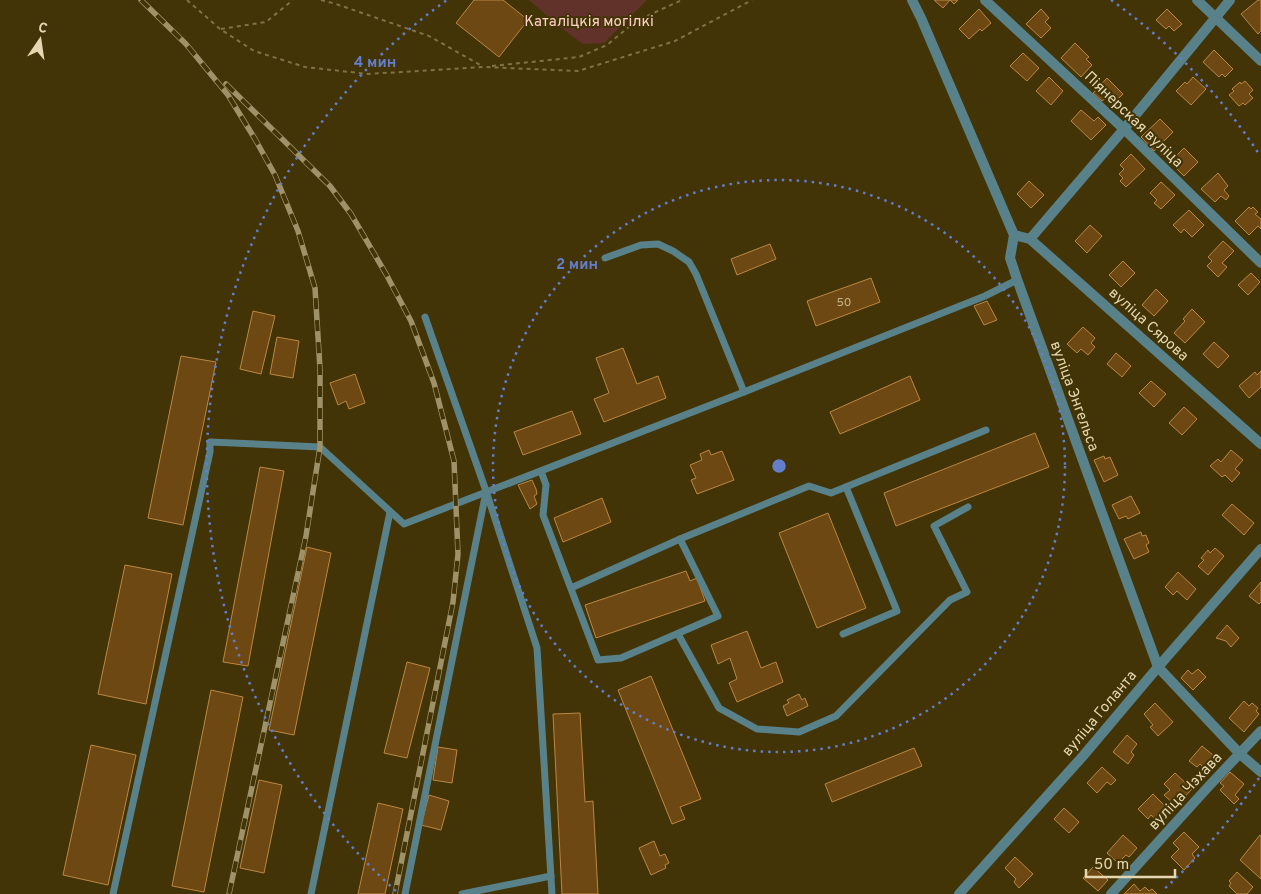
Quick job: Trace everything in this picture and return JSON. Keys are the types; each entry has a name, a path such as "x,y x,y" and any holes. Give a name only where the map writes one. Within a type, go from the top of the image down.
{"street":[{"path":"912,0 925,26 1014,235 1030,238 1124,129 1230,0"},
{"name":"Піянерская вуліца","path":"985,0 1124,129 1261,263"},
{"path":"1196,0 1261,61"},
{"name":"вуліца Энгельса","path":"1014,235 1010,258 1017,280 1158,667 1240,754 1261,772"},
{"name":"вуліца Сярова","path":"1030,238 1261,444"},
{"name":"вуліца Голанта","path":"958,894 1083,756 1261,549"},
{"name":"вуліца Чэхава","path":"1111,894 1261,731"}],"lane":[{"path":"606,258 641,245 658,244 689,262 696,274 744,392"},
{"path":"113,894 210,452 210,442 320,447 404,524 744,392 985,296 1017,280"},
{"path":"425,317 486,492 537,648 552,894"},
{"path":"571,588 680,539 810,486 831,492 986,430"},
{"path":"541,470 546,485 543,515 598,660 621,658 718,616 680,539"},
{"path":"843,634 897,611 846,487"},
{"path":"405,894 486,492"},
{"path":"678,634 719,708 757,730 798,732 836,716 950,600 967,592 934,526 968,507"},
{"path":"311,894 390,512"},
{"path":"462,894 551,876"}],"path":[{"path":"187,0 220,29 254,51 305,67 368,74 484,67 578,57 608,45 636,21 682,0"},
{"path":"220,29 266,22 293,0"},
{"path":"321,0 429,36 484,67 578,71 675,40 752,0"}],"green space":[{"name":"Каталіцкія могілкі","path":"529,0 647,0 604,43 583,44"}],"building":[{"path":"474,0 503,0 528,20 499,57 456,23"},
{"path":"934,0 950,0 943,8"},
{"path":"950,0 958,0 954,4"},
{"path":"1258,0 1261,0 1261,31 1258,34 1241,14"},
{"path":"979,9 991,23 982,31 980,29 969,39 959,29"},
{"path":"1041,9 1049,18 1045,22 1051,28 1041,38 1026,24"},
{"path":"1167,9 1182,24 1174,31 1169,26 1166,29 1156,20"},
{"path":"1075,43 1089,57 1086,59 1092,65 1081,77 1061,58"},
{"path":"1214,50 1233,69 1225,77 1222,74 1219,77 1203,62"},
{"path":"1023,53 1039,68 1027,81 1010,66"},
{"path":"1049,77 1063,91 1051,105 1036,91"},
{"path":"1193,77 1206,89 1191,105 1176,91 1185,82 1187,84"},
{"path":"1107,78 1123,94 1113,104 1106,98 1102,101 1093,93"},
{"path":"1245,81 1253,90 1249,94 1253,98 1245,105 1243,103 1239,106 1229,95 1234,91 1232,89 1240,82 1241,84"},
{"path":"1081,110 1094,121 1098,117 1106,125 1091,140 1071,121"},
{"path":"1160,119 1173,132 1154,151 1141,137"},
{"path":"1184,148 1198,162 1184,176 1170,162"},
{"path":"1131,154 1145,169 1126,187 1120,181 1123,178 1119,174 1124,169 1120,165"},
{"path":"1218,173 1228,186 1224,190 1229,196 1226,200 1221,196 1215,202 1201,189"},
{"path":"1029,181 1044,195 1031,208 1017,194"},
{"path":"1161,182 1175,195 1161,209 1154,203 1157,200 1150,193"},
{"path":"1249,207 1251,209 1253,207 1258,212 1255,214 1261,219 1261,229 1258,226 1249,235 1235,221"},
{"path":"1189,210 1204,225 1192,237 1184,229 1181,233 1173,225"},
{"path":"1090,225 1102,236 1087,253 1075,241"},
{"path":"1223,241 1234,251 1222,263 1227,267 1218,277 1207,266 1212,261 1208,257"},
{"path":"770,244 776,259 737,275 731,259"},
{"path":"1123,261 1135,273 1121,287 1109,275"},
{"path":"1251,273 1260,282 1248,295 1238,285"},
{"path":"871,278 880,302 816,326 807,301"},
{"path":"1156,289 1168,301 1154,316 1142,305"},
{"path":"987,301 997,320 984,325 974,306"},
{"path":"1192,309 1205,322 1185,343 1174,333 1185,321 1183,319"},
{"path":"253,311 275,316 261,374 240,369"},
{"path":"1083,327 1095,338 1091,343 1095,347 1088,355 1081,349 1077,353 1067,344"},
{"path":"277,337 299,341 293,378 270,374"},
{"path":"1214,342 1229,356 1218,368 1203,354"},
{"path":"623,348 637,384 658,376 666,398 604,422 594,399 609,393 596,358"},
{"path":"1116,353 1131,366 1122,377 1107,364"},
{"path":"181,356 216,362 183,525 148,518"},
{"path":"1261,371 1261,387 1249,398 1239,386 1255,372 1257,375"},
{"path":"355,374 365,403 349,409 346,401 338,405 330,383"},
{"path":"910,376 920,400 840,434 830,412"},
{"path":"1151,381 1166,394 1154,407 1139,393"},
{"path":"1184,407 1197,419 1182,435 1169,423"},
{"path":"572,411 581,434 523,455 514,432"},
{"path":"1035,433 1049,467 896,526 884,493"},
{"path":"709,450 711,455 722,451 734,480 697,494 691,480 696,478 690,465 702,460 700,454"},
{"path":"1231,450 1243,460 1235,469 1240,473 1232,482 1225,475 1222,477 1210,466 1218,459 1221,462"},
{"path":"1104,456 1105,459 1110,457 1118,475 1104,482 1094,460"},
{"path":"260,467 284,471 248,666 223,662"},
{"path":"532,480 536,489 537,494 534,496 537,504 530,509 518,485"},
{"path":"1131,496 1140,513 1128,519 1126,516 1119,519 1112,505"},
{"path":"602,498 611,522 563,542 554,518"},
{"path":"1232,504 1254,523 1244,535 1222,515"},
{"path":"828,513 866,608 817,628 779,533"},
{"path":"1141,532 1142,536 1146,535 1149,543 1146,545 1149,552 1134,559 1124,539"},
{"path":"307,547 331,553 294,735 269,730"},
{"path":"1215,548 1224,556 1208,575 1198,566 1204,560 1201,558 1208,550 1210,553"},
{"path":"125,565 172,574 146,704 98,694"},
{"path":"686,571 690,581 697,578 705,601 596,638 585,605"},
{"path":"1178,572 1196,589 1187,600 1177,591 1173,595 1165,587"},
{"path":"1261,582 1261,602 1259,604 1249,596"},
{"path":"1227,625 1239,638 1231,647 1226,641 1216,638"},
{"path":"747,631 761,668 776,662 783,682 737,702 729,683 737,679 730,658 718,664 711,645"},
{"path":"407,662 430,668 407,758 384,753"},
{"path":"1198,669 1206,677 1193,690 1181,678 1188,670 1192,674"},
{"path":"651,676 701,799 680,807 685,819 672,824 618,690"},
{"path":"211,690 243,697 204,892 172,886"},
{"path":"799,694 802,700 805,698 808,706 787,716 783,706 789,703 787,700"},
{"path":"1244,701 1249,706 1252,703 1258,708 1256,711 1259,714 1244,732 1229,718"},
{"path":"1155,703 1173,722 1158,736 1150,727 1153,725 1144,714"},
{"path":"580,713 585,802 593,801 598,894 562,894 553,714"},
{"path":"1127,735 1137,744 1131,752 1134,755 1128,764 1113,752"},
{"path":"91,745 136,755 108,885 63,875"},
{"path":"1202,746 1219,760 1208,772 1200,764 1197,767 1189,761"},
{"path":"438,747 457,750 452,783 433,780"},
{"path":"914,748 922,766 832,802 825,784"},
{"path":"1102,767 1116,780 1111,785 1107,782 1097,793 1087,783"},
{"path":"1230,772 1244,784 1235,795 1239,799 1234,804 1220,790 1224,786 1220,783"},
{"path":"1175,773 1192,789 1176,806 1164,795 1170,790 1164,784"},
{"path":"259,780 282,785 264,873 240,868"},
{"path":"1153,794 1170,811 1159,822 1151,815 1148,819 1138,809"},
{"path":"429,795 449,801 441,830 421,825"},
{"path":"378,803 403,809 385,894 358,894"},
{"path":"1064,808 1079,822 1069,833 1054,819"},
{"path":"1184,832 1199,847 1192,854 1195,858 1184,870 1171,857 1179,849 1173,843"},
{"path":"1123,835 1137,848 1129,857 1126,855 1118,863 1107,853"},
{"path":"1261,836 1261,879 1240,860"},
{"path":"654,841 660,856 665,854 669,863 665,865 666,868 651,875 639,848"},
{"path":"1015,857 1033,874 1019,888 1014,882 1016,879 1005,868"},
{"path":"1093,867 1108,880 1098,891 1083,878"},
{"path":"1237,872 1253,887 1247,894 1237,894 1229,886 1231,883 1229,881"},
{"path":"1134,884 1140,891 1145,887 1149,891 1152,889 1157,894 1124,894"}],"railway":[{"path":"141,0 186,44 228,95 255,139 275,175 298,231 315,288 320,369 320,447 306,536 229,894"},
{"path":"226,84 330,186 351,214 411,321 434,383 454,461 458,554 453,602 395,894"}]}
